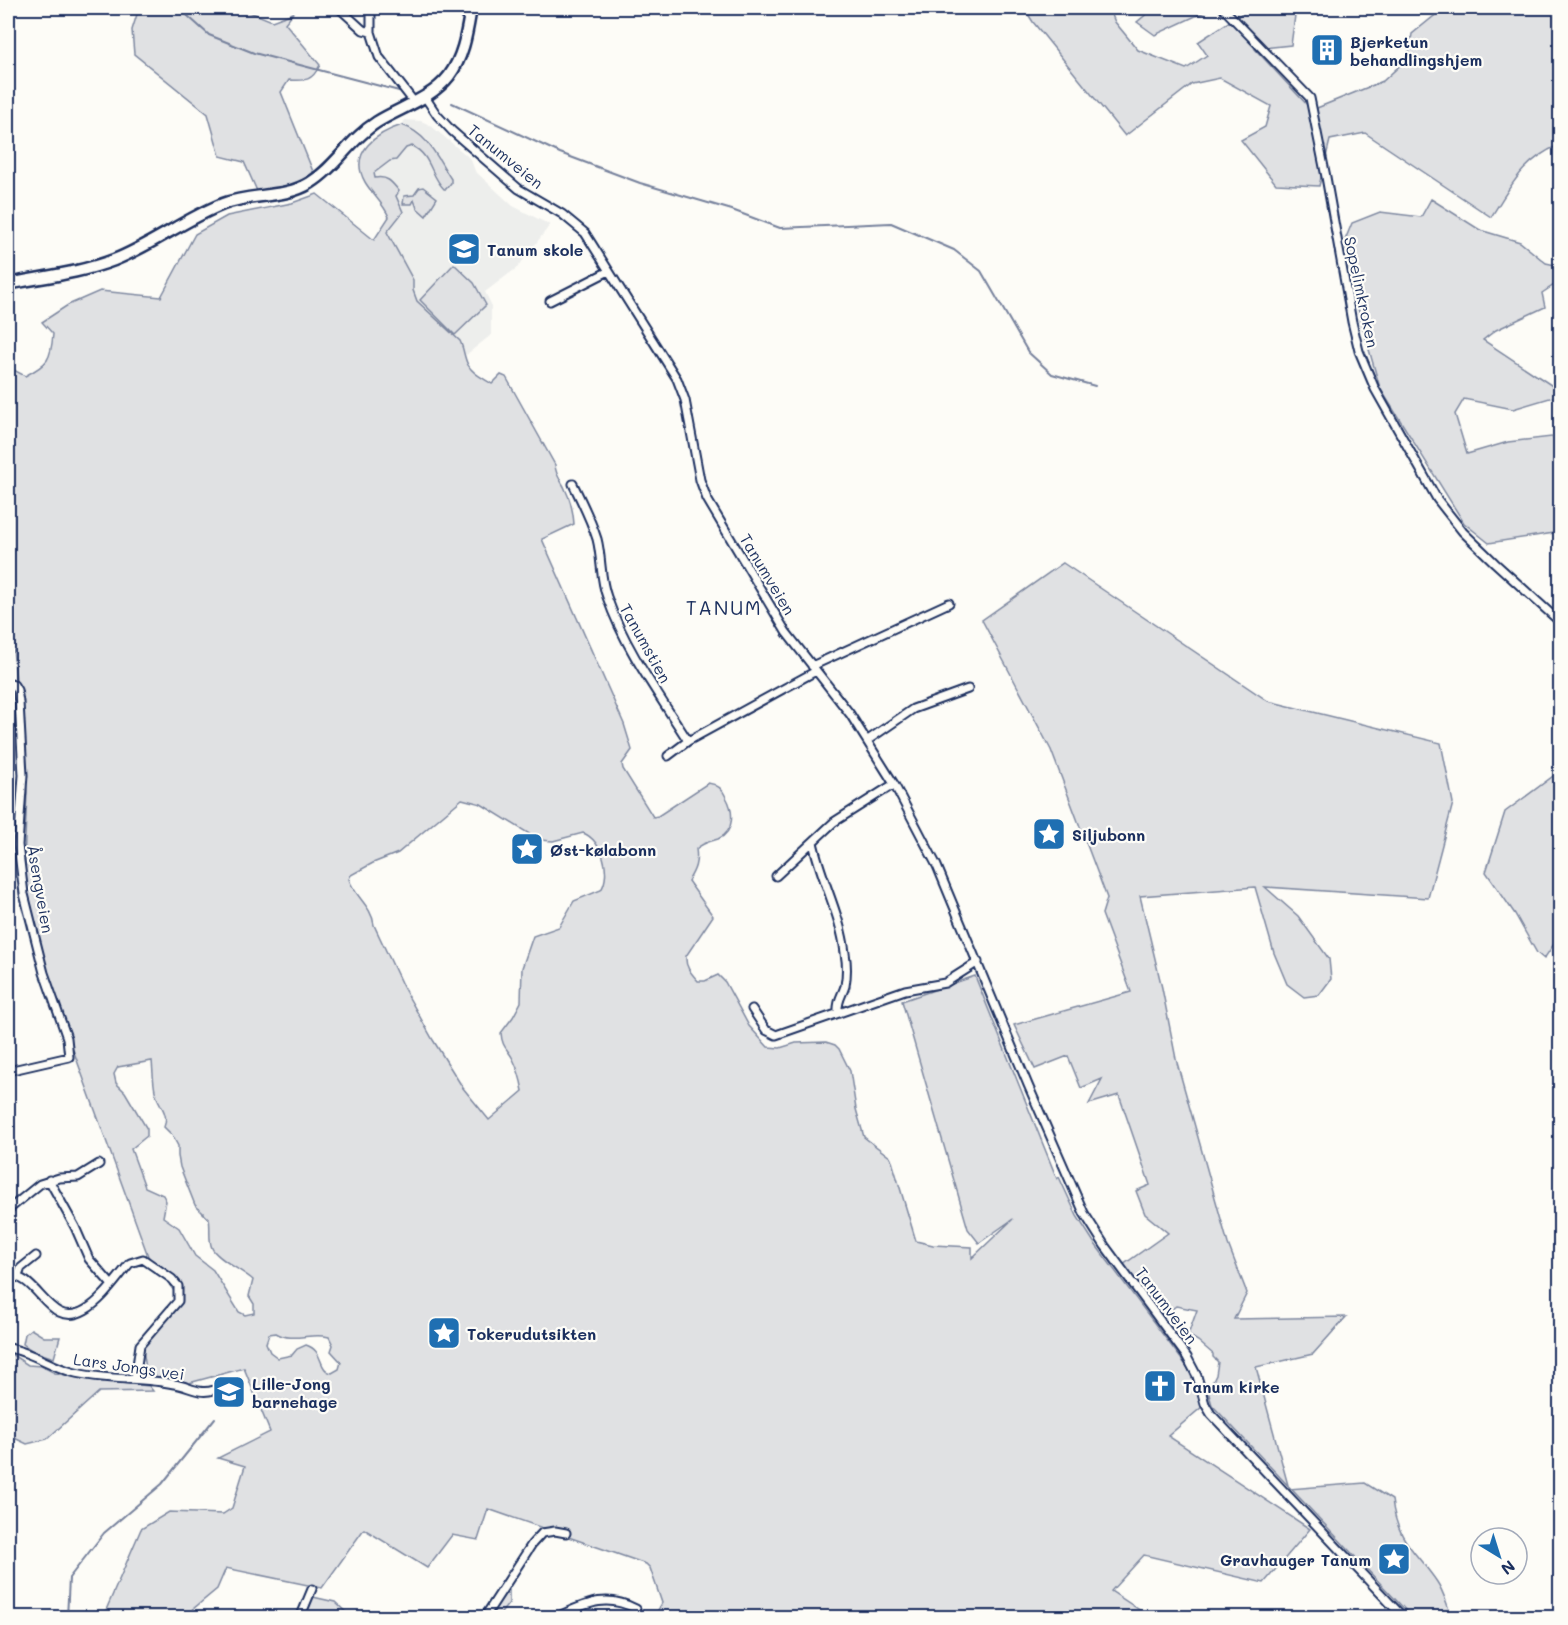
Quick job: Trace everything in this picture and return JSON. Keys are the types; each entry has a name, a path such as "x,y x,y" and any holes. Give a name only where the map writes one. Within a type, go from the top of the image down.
{"main road":[{"path":"8,284 98,265 133,251 224,204 246,198 283,194 300,188 317,178 365,130 425,97 444,82 457,64 471,8"}],"street":[{"path":"339,8 363,30 371,32"},
{"path":"371,8 371,32 379,57 414,102"},
{"name":"Sopelimkroken","path":"1223,8 1310,98 1352,322 1359,351 1375,389 1437,499 1463,532 1560,622"},
{"name":"Tanumveien","path":"425,97 452,131 519,189 577,225 595,246 677,379 685,400 699,480 707,499 781,625 837,696 867,740 894,784 937,866 1084,1214 1187,1357 1197,1376 1205,1404 1211,1414 1404,1617"},
{"path":"550,301 609,271"},
{"name":"Tanumstien","path":"573,484 587,511 597,540 606,595 615,618 635,656 688,741"},
{"path":"668,756 688,741 814,668 949,603"},
{"name":"Åsengveien","path":"8,1071 69,1057 67,1038 44,973 24,894 18,826 23,775 19,702 17,690 10,684"},
{"path":"867,740 913,709 968,688"},
{"path":"776,876 834,822 894,784"},
{"path":"813,842 816,858 838,920 845,952 847,972 844,987 838,998 838,1012"},
{"path":"752,1009 766,1030 776,1035 905,990 945,983 978,962"},
{"path":"8,1210 40,1184 49,1180 78,1177 99,1164"},
{"path":"49,1180 75,1227 89,1259 111,1284"},
{"path":"18,1276 21,1268 36,1256"},
{"path":"8,1276 18,1276 33,1287 53,1309 72,1314 84,1311 93,1305 130,1263 142,1259 172,1279 180,1292 178,1301 140,1345 135,1379"},
{"name":"Lars Jongs vei","path":"8,1348 71,1372 178,1384 204,1393 214,1390"},
{"path":"484,1617 542,1533 555,1531 566,1533"},
{"path":"300,1617 312,1589"},
{"path":"554,1617 603,1600 624,1602 636,1609"}],"shaded area":[{"path":"139,8 243,8 272,21 293,13 285,23 320,65 308,79 289,80 281,92 314,174 293,184 257,191 244,162 220,156 208,114 134,54 132,30"},
{"path":"1024,8 1109,8 1115,22 1138,50 1186,69 1207,55 1198,42 1250,8 1296,8 1291,45 1255,49 1312,110 1383,81 1408,58 1412,34 1444,8 1560,8 1559,145 1527,166 1491,217 1365,133 1330,140 1319,186 1276,184 1241,140 1265,127 1271,106 1220,78 1192,84 1125,136"},
{"path":"1154,8 1213,8 1155,35 1137,22"},
{"name":"Tanum skole","path":"405,120 421,121 430,125 466,155 471,160 475,171 513,206 550,225 518,267 485,292 491,304 491,335 466,355 459,341 417,301 413,290 413,280 387,231 402,212 396,196 399,191 390,180 375,178 374,173 402,155 406,148 412,146 422,151 434,176 451,179 428,141 417,131 402,125"},
{"path":"402,125 419,134 431,147 451,179 451,183 444,189 427,160 412,146 406,148 396,160 390,161 374,173 375,178 388,180 399,191 396,196 403,212 387,232 413,280 413,290 417,301 460,341 467,362 475,373 492,384 501,375 506,377 555,465 569,499 574,524 542,539 624,724 632,750 622,764 623,769 653,817 708,783 725,794 731,808 730,826 724,836 696,849 695,866 688,881 713,916 686,956 689,970 698,981 705,981 718,975 725,982 749,1026 768,1047 780,1048 796,1043 826,1042 839,1049 850,1071 856,1109 864,1137 891,1158 916,1241 933,1245 972,1247 972,1258 1013,1219 979,1243 968,1229 902,1001 975,976 1057,1179 1059,1177 1077,1216 1095,1244 1188,1368 1203,1406 1168,1436 1310,1529 1264,1583 1144,1555 1111,1591 1150,1617 654,1617 662,1603 650,1568 646,1564 488,1509 478,1540 452,1535 427,1568 364,1529 322,1588 226,1568 217,1589 186,1617 103,1617 141,1529 169,1512 223,1514 232,1508 245,1466 218,1458 270,1432 244,1368 189,1383 147,1376 142,1342 180,1299 148,1256 22,909 27,792 11,629 8,627 8,367 25,376 47,360 53,334 42,322 68,305 100,291 161,297 195,234 227,216 292,203 317,194 374,240 389,217 365,182 360,162 368,145 383,133","holes":["462,799 481,804 539,840 553,841 583,833 590,837 600,850 606,875 601,890 574,901 559,927 533,936 522,968 521,1002 501,1033 504,1044 513,1059 523,1091 489,1120 463,1088 433,1040 403,987 370,912 349,879 351,875 373,863 398,853","152,1061 156,1096 165,1117 164,1127 178,1146 180,1167 195,1205 209,1219 212,1248 219,1256 253,1280 249,1296 254,1304 254,1313 245,1315 239,1312 213,1270 195,1256 179,1228 163,1217 166,1201 163,1195 145,1187 131,1149 147,1136 147,1129 125,1092 116,1083 114,1074 118,1067","276,1333 289,1337 329,1337 333,1345 331,1351 341,1362 339,1369 332,1373 327,1371 316,1351 306,1345 297,1349 292,1355 278,1358 270,1352 266,1343 269,1334"]},
{"path":"423,187 437,198 426,216 417,208 414,200 412,204 403,204 404,196 414,195 419,188"},
{"path":"1431,199 1480,230 1520,242 1546,263 1560,266 1560,281 1542,293 1545,307 1496,330 1483,340 1560,391 1560,395 1513,409 1464,399 1455,414 1467,454 1508,442 1560,436 1560,532 1489,543 1464,523 1380,388 1360,318 1345,240 1352,223 1380,212 1421,217"},
{"path":"454,264 474,283 486,305 455,335 420,300"},
{"path":"1063,563 1268,701 1441,743 1453,803 1428,898 1265,887 1298,916 1329,959 1331,979 1319,995 1304,997 1287,984 1274,953 1255,887 1140,896 1176,1059 1228,1244 1247,1293 1234,1319 1346,1317 1313,1354 1256,1367 1288,1486 1212,1405 1208,1391 1216,1375 1218,1362 1213,1354 1188,1335 1197,1310 1176,1306 1163,1316 1123,1265 1168,1233 1145,1214 1136,1191 1150,1185 1119,1095 1089,1104 1102,1079 1081,1088 1068,1056 1035,1069 1014,1025 1131,992 1102,914 1107,898 1051,750 982,620"},
{"path":"1560,771 1560,935 1544,959 1537,953 1515,914 1486,872 1505,812"},
{"path":"31,1329 44,1337 60,1337 54,1358 33,1351 23,1344 25,1334"},
{"path":"8,1354 28,1365 41,1366 55,1373 85,1379 149,1386 153,1391 99,1392 47,1439 27,1444 8,1435"},
{"path":"1365,1483 1392,1500 1398,1526 1403,1536 1439,1586 1452,1617 1412,1617 1291,1489"},
{"path":"509,1585 509,1603 498,1617 485,1618"},
{"path":"313,1597 335,1602 351,1617 303,1618"}],"waterway":[{"path":"179,8 209,35 254,53 399,91"},
{"path":"452,103 560,153 640,183 732,210 780,228 891,223 954,250 981,271 1028,352 1052,374 1095,386"},
{"path":"67,1618 69,1578 104,1533 162,1484 215,1418"}],"place":[{"name":"Bjerketun behandlingshjem","path":"1327,50"},
{"name":"Tanum skole","path":"464,249"},
{"name":"Siljubonn","path":"1049,834"},
{"name":"Øst-kølabonn","path":"527,849"},
{"name":"Tokerudutsikten","path":"444,1333"},
{"name":"Tanum kirke","path":"1160,1386"},
{"name":"Lille-Jong barnehage","path":"229,1392"},
{"name":"Gravhauger Tanum","path":"1394,1559"}],"district":[{"name":"TANUM","path":"724,607"}]}
